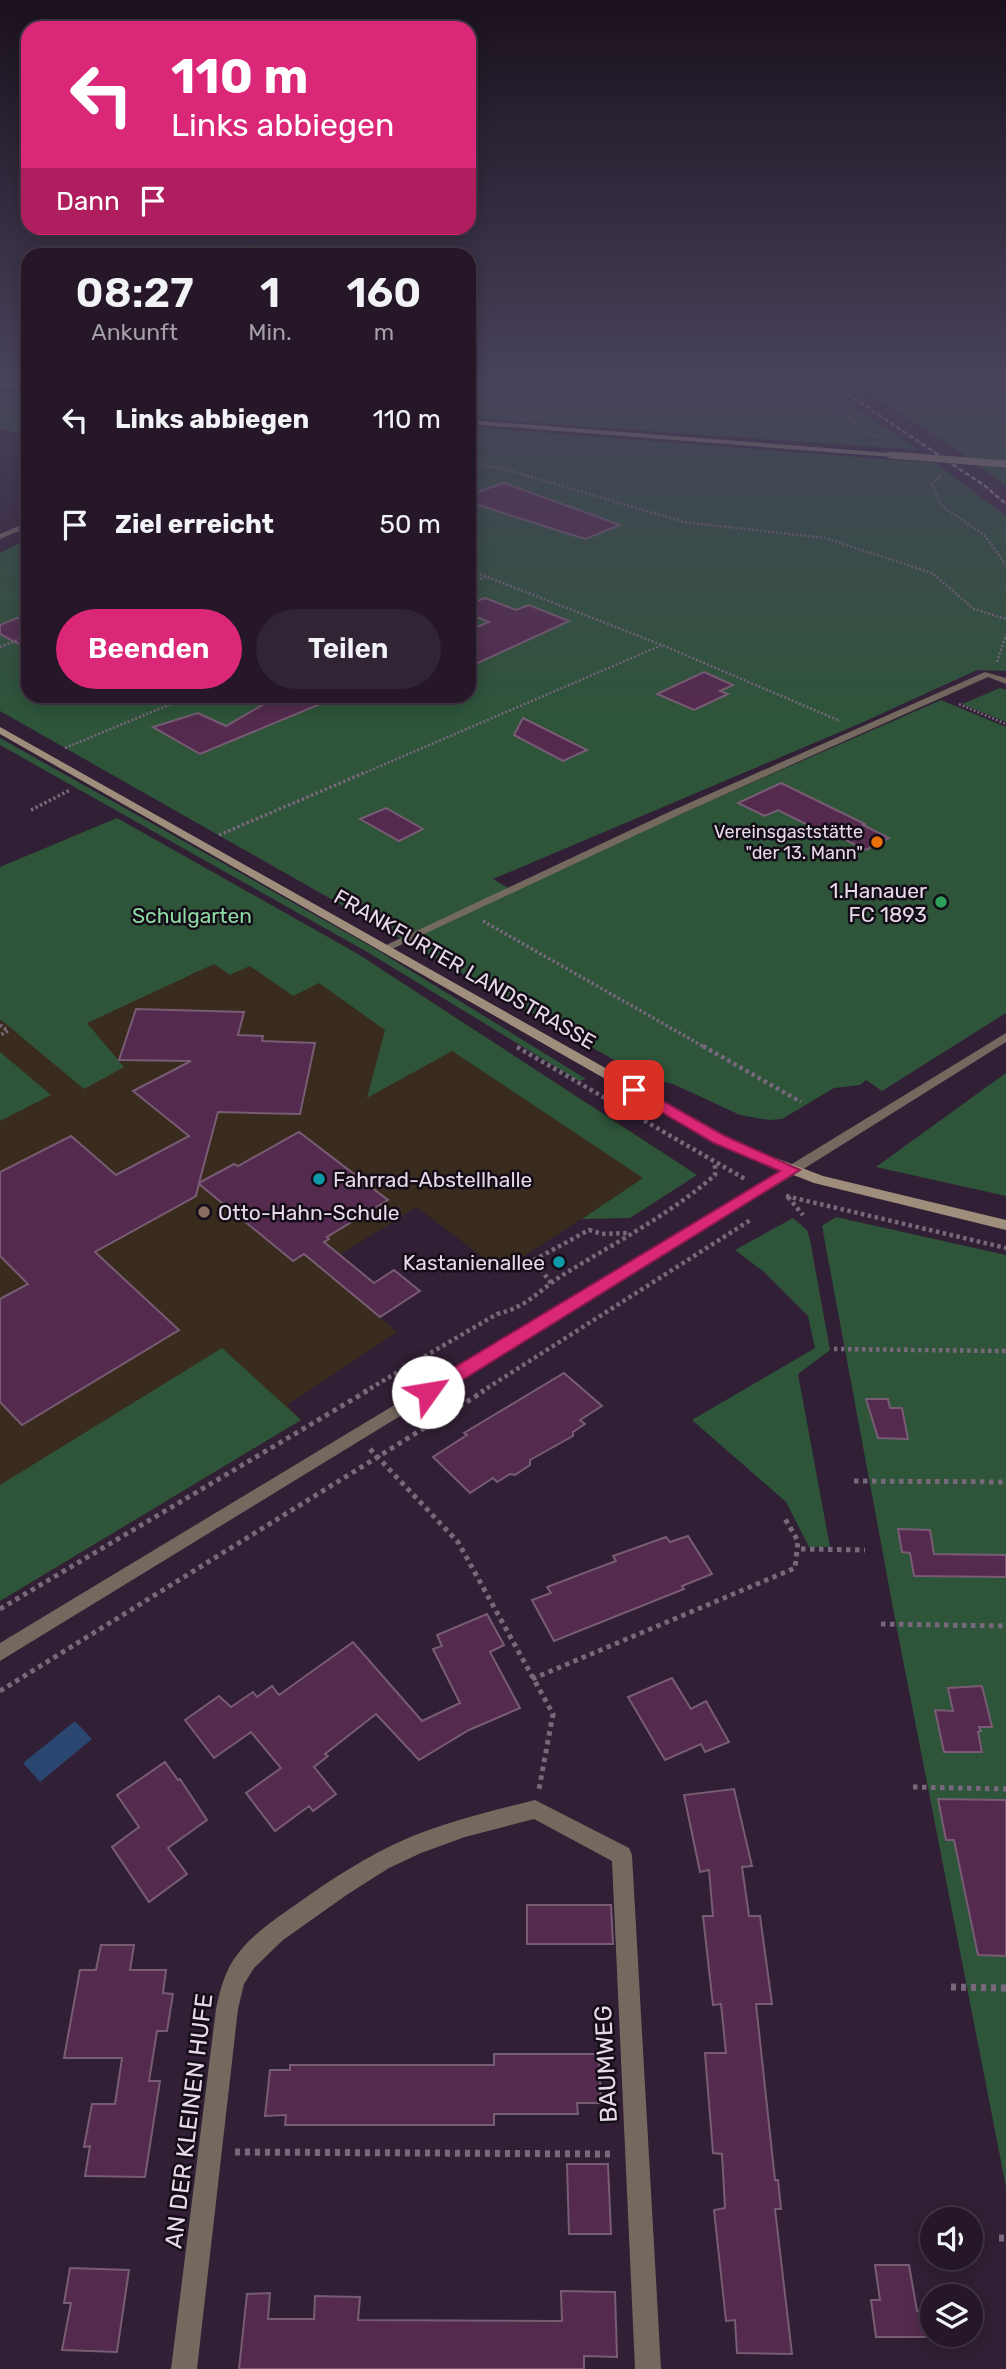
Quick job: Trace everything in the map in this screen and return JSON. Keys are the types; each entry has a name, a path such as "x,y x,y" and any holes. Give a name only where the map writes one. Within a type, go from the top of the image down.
{"main road":[{"name":"FRANKFURTER LANDSTRASSE","path":"0,730 720,1139 792,1170 1006,1225"}],"street":[{"path":"0,537 21,527"},
{"path":"386,948 939,695 988,674 1006,681"},
{"path":"0,1653 1006,1037"},
{"name":"AN DER KLEINEN HUFE","path":"184,2369 230,1991 245,1962 260,1945 342,1887 399,1852 468,1826 535,1809"},
{"name":"BAUMWEG","path":"535,1809 622,1855 648,2369"}],"path":[{"path":"581,492 684,522 825,538 932,573 974,609 1006,619"},
{"path":"476,572 662,645 860,730"},
{"path":"476,580 486,576"},
{"path":"988,674 998,661 1006,635"},
{"path":"0,647 21,639"},
{"path":"200,842 662,645"},
{"path":"939,695 1006,724"},
{"path":"46,755 173,703"},
{"path":"31,810 90,780"},
{"path":"464,911 801,1102"},
{"path":"0,1025 8,1031 0,1035"},
{"path":"0,1609 497,1314 518,1309 551,1283 691,1196 715,1175 715,1164"},
{"path":"776,1204 788,1196 1006,1248"},
{"path":"788,1196 803,1214"},
{"path":"0,1691 577,1334 764,1212"},
{"path":"551,1283 534,1260 589,1230 603,1234 632,1233"},
{"path":"834,1349 1006,1351"},
{"path":"357,1436 458,1542 553,1714 535,1809"},
{"path":"854,1480 1006,1482"},
{"path":"532,1679 795,1568 802,1549 796,1534 783,1517"},
{"path":"802,1549 865,1550"},
{"path":"881,1624 1006,1626"},
{"path":"913,1787 1006,1789"},
{"path":"951,1987 1006,1988"},
{"path":"210,2152 637,2154"}],"shaded area":[{"path":"973,492 1006,492 1006,516"},
{"name":"Otto-Hahn-Schule","path":"117,818 358,954 697,1175 630,1218 581,1219 501,1271 417,1207 341,1254 356,1267 336,1280 397,1332 287,1405 301,1420 0,1601 0,867"}],"green space":[{"path":"476,492 974,492 1006,516 1006,671 977,670 859,724 493,879 510,889 941,700 1006,727 1006,1013 882,1091 866,1080 860,1085 834,1088 782,1119 769,1120 740,1115 673,1084 644,1077 0,711 0,553 21,542 21,703 476,703"},
{"path":"1000,688 1006,690 1006,722 962,704"},
{"path":"0,738 379,951 586,1079 579,1081 369,953 0,745"},
{"name":"Schulgarten","path":"117,818 358,954 697,1175 630,1218 582,1219 643,1178 452,1051 367,1098 385,1030 319,983 293,996 250,966 230,975 214,964 87,1023 124,1067 84,1089 0,1019 0,867"},
{"path":"0,1052 51,1095 0,1121"},
{"path":"1006,1073 1006,1196 876,1167 992,1083"},
{"path":"836,1217 1006,1255 1006,2187 896,1624 822,1226"},
{"path":"793,1218 807,1230 810,1240 830,1350 798,1374 830,1547 809,1547 786,1502 692,1420 815,1348 808,1316 764,1272 735,1250"},
{"path":"222,1348 301,1420 0,1601 0,1485"}],"water":[{"path":"75,1721 92,1739 40,1782 23,1763"}],"building":[{"path":"528,492 620,525 585,539 476,504 476,493"},
{"path":"485,598 516,610 529,605 569,621 476,664 476,627 489,622 476,617 476,601"},
{"path":"17,618 21,619 21,645 0,634 0,625"},
{"path":"704,672 733,685 720,691 728,694 694,710 657,694"},
{"path":"266,703 323,703 200,754 153,727 198,713 226,726"},
{"path":"523,718 587,750 563,761 514,735"},
{"path":"781,783 889,838 866,850 840,837 836,839 778,810 765,816 738,803"},
{"path":"386,808 423,829 399,841 360,819"},
{"path":"136,1009 244,1012 238,1035 263,1036 262,1041 315,1043 300,1114 218,1112 199,1183 234,1164 238,1166 299,1132 388,1200 327,1237 329,1239 324,1242 374,1283 394,1270 420,1291 380,1317 304,1254 293,1261 199,1184 196,1196 95,1252 179,1330 22,1425 0,1402 0,1299 28,1284 0,1256 0,1172 71,1136 116,1175 189,1136 133,1091 191,1061 119,1060"},
{"path":"564,1373 602,1406 580,1420 585,1424 573,1432 573,1436 530,1460 530,1465 515,1475 510,1474 497,1482 493,1478 470,1493 433,1457 467,1435 464,1433"},
{"path":"866,1399 888,1399 890,1408 902,1408 908,1439 878,1438"},
{"path":"898,1529 930,1530 934,1554 1006,1555 1006,1577 914,1576 910,1553 902,1552"},
{"path":"688,1536 712,1574 682,1586 684,1589 554,1641 532,1600 551,1593 547,1587 616,1561 613,1556 666,1537 670,1542"},
{"path":"487,1614 504,1645 490,1652 520,1708 469,1730 419,1760 376,1714 325,1754 328,1756 314,1767 336,1794 313,1811 309,1806 275,1831 246,1793 281,1768 251,1732 214,1758 185,1720 219,1696 231,1707 253,1692 257,1697 272,1686 279,1695 353,1642 422,1721 460,1703 433,1649 442,1646 437,1635"},
{"path":"672,1678 691,1709 706,1701 729,1742 705,1752 701,1744 665,1760 628,1697"},
{"path":"982,1686 992,1727 979,1727 982,1752 944,1752 935,1710 953,1711 948,1688"},
{"path":"165,1762 178,1780 180,1779 207,1820 168,1848 187,1874 149,1902 112,1847 139,1827 117,1795"},
{"path":"734,1789 752,1866 742,1867 749,1916 760,1916 772,2004 756,2004 775,2180 778,2180 781,2209 775,2209 792,2354 737,2353 735,2320 726,2321 714,2210 725,2208 722,2154 713,2153 705,2053 726,2053 721,2004 713,2005 703,1916 713,1916 709,1870 700,1872 684,1795"},
{"path":"938,1799 1006,1800 1006,1956 978,1955 954,1840 946,1840"},
{"path":"527,1905 611,1905 613,1944 527,1944"},
{"path":"101,1945 134,1945 130,1970 166,1970 163,1993 173,1994 167,2031 157,2031 149,2081 160,2081 145,2177 85,2176 90,2146 84,2147 92,2104 115,2104 122,2058 64,2058 80,1970 96,1970"},
{"path":"494,2054 599,2054 601,2103 577,2103 578,2114 494,2114 494,2125 285,2125 286,2115 265,2116 270,2070 290,2070 290,2065 494,2065"},
{"path":"567,2164 608,2164 611,2234 569,2234"},
{"path":"875,2265 909,2265 917,2311 920,2311 920,2337 876,2337 871,2300 880,2300"},
{"path":"70,2268 129,2270 117,2352 62,2350 71,2303 64,2303"},
{"path":"561,2291 615,2292 617,2357 584,2356 584,2369 239,2369 247,2294 270,2293 268,2319 314,2319 315,2296 360,2297 358,2320 562,2321"}],"railway":[{"path":"991,492 1006,504"}],"place":[{"name":"Vereinsgaststätte \"der 13. Mann\"","path":"877,842"},
{"name":"1.Hanauer FC 1893","path":"941,902"},
{"name":"Fahrrad-Abstellhalle","path":"319,1179"},
{"name":"Otto-Hahn-Schule","path":"204,1212"},
{"name":"Kastanienallee","path":"559,1262"}],"route":[{"path":"428,1392 792,1170 720,1139 634,1090"}]}
